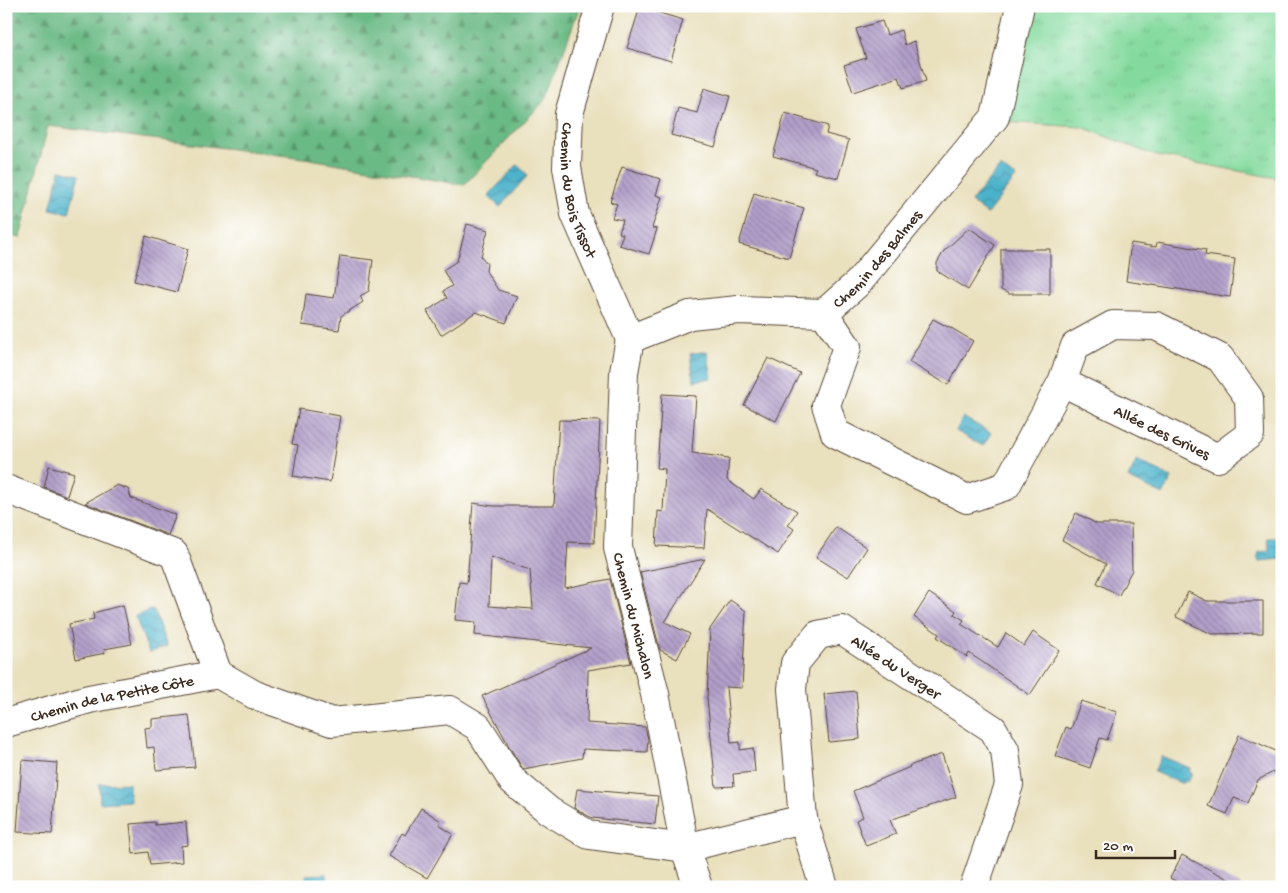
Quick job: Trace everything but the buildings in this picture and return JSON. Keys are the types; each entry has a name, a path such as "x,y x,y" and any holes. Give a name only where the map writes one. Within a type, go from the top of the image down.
{"street":[{"name":"Chemin du Bois Tissot","path":"600,6 569,114 567,167 575,214 630,339"},
{"name":"Chemin des Balmes","path":"630,339 690,315 738,310 824,313 858,283 994,116 1020,6"},
{"name":"Allée des Grives","path":"824,313 847,347 826,405 836,433 967,499 1006,486 1062,382 1075,346 1113,324 1156,326 1220,358 1249,398 1250,434 1218,458 1062,382"},
{"name":"Chemin du Michalon","path":"630,339 624,372 618,548 655,694 685,848 698,887"},
{"name":"Chemin de la Petite Côte","path":"6,489 174,554 218,674 89,699 6,723"},
{"name":"Allée du Verger","path":"824,887 802,819 792,689 795,663 818,635 842,630 993,730 1005,750 1010,784 974,887"},
{"path":"218,674 255,695 332,722 450,710 478,727 512,780 549,811 589,835 685,848 802,819"}],"green space":[{"path":"6,6 580,6 546,99 464,185 304,158 48,126 20,238 6,235"},
{"path":"1034,6 1282,6 1282,179 1153,155 1082,127 1003,122"}],"water":[{"path":"517,165 528,175 500,207 488,196"},
{"path":"1000,167 1016,177 987,214 971,202"},
{"path":"60,170 79,175 69,213 50,209"},
{"path":"707,351 712,378 694,381 690,354"},
{"path":"963,417 991,433 983,446 956,431"},
{"path":"1137,460 1172,478 1163,495 1128,478"},
{"path":"1268,538 1282,538 1282,559 1259,561 1259,552 1269,551"},
{"path":"153,609 167,646 149,653 135,616"},
{"path":"1161,756 1190,768 1189,772 1192,773 1188,782 1185,781 1183,784 1154,772"},
{"path":"129,783 130,801 100,803 99,784"},
{"path":"326,874 327,887 307,887 306,875"}]}
